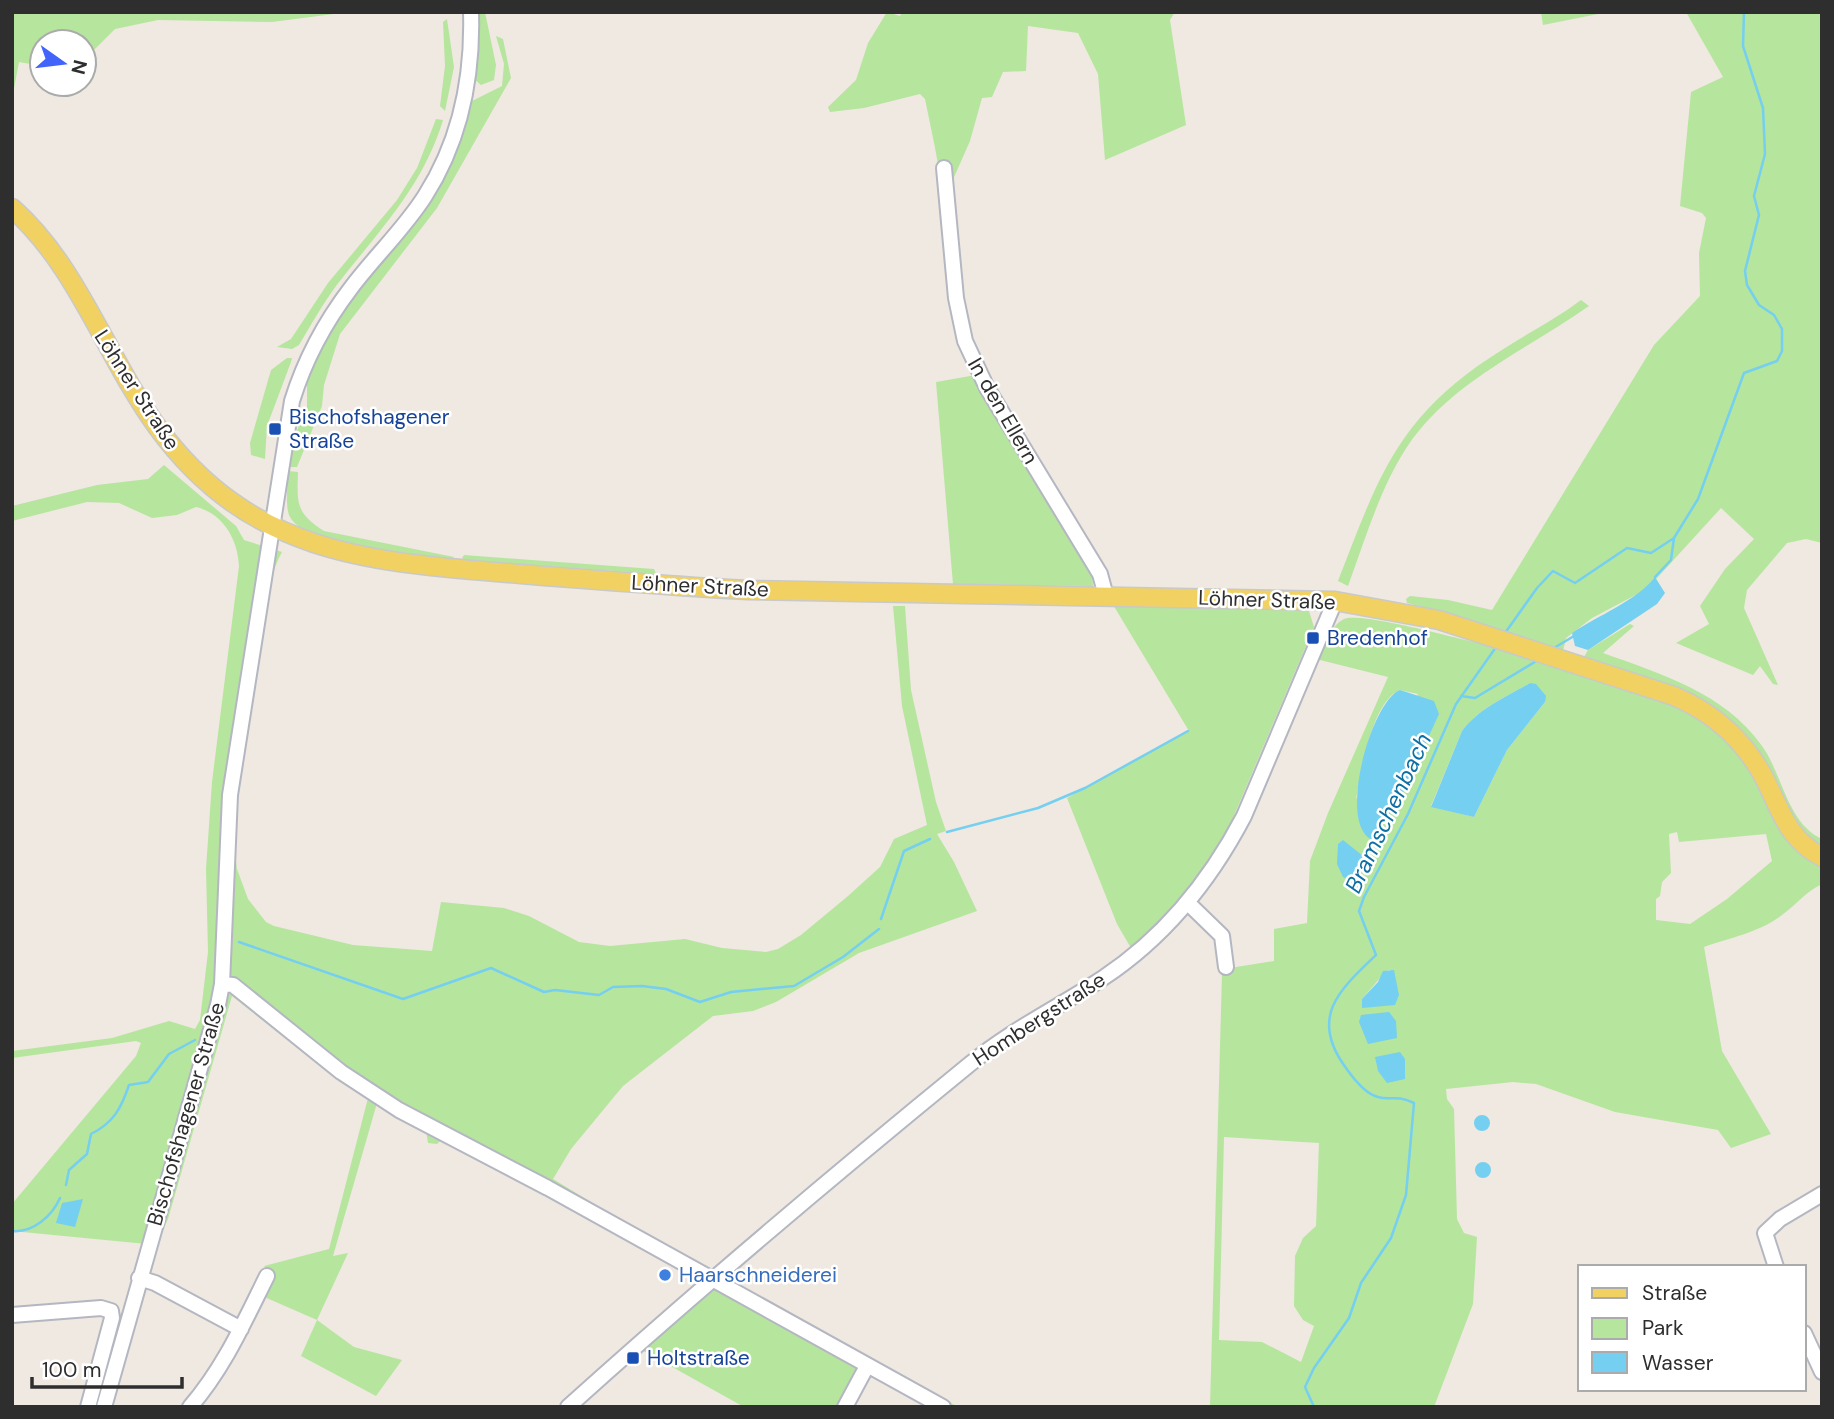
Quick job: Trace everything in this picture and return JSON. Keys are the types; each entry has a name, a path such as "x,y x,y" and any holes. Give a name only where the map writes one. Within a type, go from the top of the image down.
{"main road":[{"name":"Löhner Straße","path":"12,208 47,243 126,379 157,427 190,467 244,510 271,525 336,552 459,569 748,590 1335,601 1417,614 1674,696 1710,714 1726,726 1751,756 1791,833 1807,849 1822,858"}],"street":[{"name":"Bischofshagener Straße","path":"104,1407 210,1038 222,984 230,795 288,415 307,359 352,286 425,197 452,140 471,61 471,12"},
{"name":"In den Ellern","path":"944,168 956,298 965,341 987,388 1100,574 1106,596"},
{"name":"Hombergstraße","path":"568,1407 711,1279 973,1061 1135,955 1188,903 1229,844 1244,816 1335,601"},
{"path":"1188,903 1222,936 1226,967"},
{"path":"222,984 233,985 341,1072 399,1110 943,1407"},
{"path":"1775,1265 1765,1233 1780,1219 1822,1194"},
{"path":"190,1407 210,1383 267,1276"},
{"path":"139,1278 241,1329"},
{"path":"12,1315 101,1308 111,1311 112,1318 88,1407"},
{"path":"1806,1337 1822,1372"},
{"path":"845,1407 867,1366"}],"green space":[{"path":"12,12 349,12 272,22 158,20 115,29 98,46 98,28 28,28 28,64 19,62 12,99"},
{"path":"477,12 485,12 496,65 494,80 481,85 474,79"},
{"path":"887,12 900,16 902,12 1175,12 1170,20 1186,125 1105,160 1098,74 1078,33 1028,26 1026,71 1003,72 992,97 982,98 970,141 951,184 966,335 983,374 1099,567 1092,572 1093,586 953,584 936,382 976,375 967,352 956,307 940,178 925,99 920,94 864,108 830,112 828,107 856,80 868,43"},
{"path":"1541,12 1608,12 1543,25"},
{"path":"1686,12 1822,12 1822,543 1806,539 1787,543 1747,590 1744,608 1778,685 1773,684 1760,666 1753,675 1676,643 1709,624 1700,606 1725,569 1754,539 1721,508 1647,589 1592,618 1566,638 1563,651 1584,657 1588,650 1630,624 1634,626 1603,653 1669,678 1711,699 1730,712 1762,746 1801,822 1810,832 1822,839 1822,884 1774,921 1704,947 1722,1051 1771,1134 1731,1148 1718,1130 1615,1112 1536,1084 1513,1082 1446,1089 1447,1099 1454,1109 1457,1219 1464,1233 1477,1237 1473,1304 1434,1407 1210,1407 1222,975 1220,946 1226,936 1231,938 1226,939 1230,968 1274,961 1274,929 1307,923 1310,861 1328,813 1388,677 1316,659 1335,626 1344,619 1354,618 1391,623 1491,646 1437,611 1407,603 1406,599 1410,596 1448,600 1492,610 1654,345 1700,296 1699,253 1706,218 1702,213 1680,206 1691,92 1723,77","holes":["1530,683 1545,702 1507,750 1474,817 1431,806 1462,731 1484,710","1400,690 1418,694 1356,799 1369,738 1382,708 1390,697","1677,832 1679,842 1766,834 1772,861 1727,899 1690,924 1656,920 1656,899 1660,896 1662,882 1671,873 1669,834","1390,970 1395,980 1362,999 1386,971","1224,1137 1319,1143 1316,1226 1303,1238 1295,1256 1294,1306 1303,1320 1314,1326 1301,1362 1262,1342 1219,1340"]},
{"path":"447,19 454,67 445,111 440,106 445,66 443,22"},
{"path":"496,36 503,39 511,78 437,208 340,334 324,385 322,406 297,467 289,467 293,439 307,408 307,379 321,348 355,295 414,225 431,199 459,143 472,101 502,86 504,64"},
{"path":"436,119 443,120 424,167 411,188 336,286 299,345 292,349 277,347 291,339 328,283 397,200 417,168"},
{"path":"1581,300 1589,306 1467,386 1424,424 1397,463 1389,480 1348,586 1338,581 1378,483 1411,429 1432,404 1459,380"},
{"path":"287,358 292,358 267,426 265,459 251,455 250,443 271,370"},
{"path":"164,465 236,526 244,540 282,552 271,579 265,608 234,818 229,894 231,970 235,854 237,869 248,899 266,922 353,945 432,951 441,902 504,908 529,916 579,942 610,946 685,939 722,948 766,952 778,949 801,935 880,867 894,839 927,825 902,706 893,606 905,606 911,690 936,802 946,831 937,834 954,862 977,911 859,953 776,1002 753,1011 713,1016 623,1086 571,1149 553,1179 617,1218 607,1230 442,1139 437,1144 428,1143 426,1130 377,1103 333,1256 348,1253 317,1320 262,1296 274,1275 264,1266 329,1249 368,1098 334,1077 232,996 168,1219 157,1245 12,1231 12,1204 136,1056 141,1043 136,1041 12,1058 12,1051 112,1038 169,1021 195,1029 200,1020 208,952 206,869 212,782 239,566 236,547 221,521 206,510 196,507 177,515 152,518 119,503 87,502 12,521 12,506 97,485 148,479"},
{"path":"288,471 298,472 298,500 303,513 324,531 454,557 450,561 389,553 315,535 298,526 289,515"},
{"path":"464,555 654,569 656,574 465,560 462,558"},
{"path":"1112,603 1302,608 1309,611 1314,627 1230,825 1197,878 1131,948 1117,924 1067,798 1189,731"},
{"path":"728,1277 765,1301 958,1407 928,1407 873,1377 865,1379 850,1407 744,1407 640,1349"},
{"path":"317,1320 354,1347 402,1360 376,1396 301,1356"}],"water":[{"path":"1655,577 1665,593 1657,604 1588,650 1575,646 1572,633 1628,600"},
{"path":"1530,683 1536,684 1546,696 1545,702 1507,750 1474,817 1431,807 1462,731 1484,710"},
{"path":"1400,690 1434,701 1439,714 1401,797 1373,840 1362,830 1358,812 1362,764 1378,716 1389,699"},
{"path":"1343,840 1363,856 1350,880 1343,877 1337,864 1338,844"},
{"path":"1394,970 1399,995 1395,1005 1362,1008 1362,999 1378,982 1383,971"},
{"path":"1389,1012 1396,1021 1397,1038 1368,1044 1359,1022 1361,1015"},
{"path":"1400,1052 1405,1059 1405,1079 1387,1083 1378,1071 1375,1057"},
{"path":"1482,1115 1488,1117 1488,1129 1482,1131 1476,1129 1474,1123 1476,1117"},
{"path":"1483,1162 1491,1170 1483,1178 1475,1170"},
{"path":"83,1199 75,1227 56,1223 62,1203"}],"waterway":[{"name":"Bramschenbach","path":"1505,633 1537,588 1553,571 1575,583 1627,548 1651,553 1674,538 1698,499 1744,373 1777,361 1782,351 1782,329 1774,315 1759,305 1747,285 1745,271 1759,215 1754,196 1765,154 1763,108 1743,46 1744,12"},
{"path":"1655,577 1671,560 1674,538"},
{"path":"1554,648 1574,636"},
{"name":"Bramschenbach","path":"1314,1407 1305,1387 1314,1368 1349,1318 1361,1283 1391,1238 1406,1195 1414,1103 1368,1093 1346,1068 1335,1050 1329,1020 1340,993 1376,955 1359,911 1364,897 1408,814 1456,704 1494,650"},
{"path":"1461,696 1475,698 1538,660"},
{"path":"947,832 1038,808 1085,788 1188,731"},
{"path":"881,919 904,851 930,839"},
{"path":"239,942 403,999 491,968 544,992 555,990 599,995 613,987 642,986 666,989 700,1002 731,992 794,986 843,957 879,929"},
{"path":"66,1185 69,1170 87,1154 91,1134 115,1114 129,1085 148,1082 169,1054 195,1040"},
{"path":"12,1231 27,1229 41,1222 60,1198"},
{"path":"691,1260 700,1264"},
{"path":"96,1407 122,1314"}],"place":[{"name":"Bischofshagener Straße","path":"275,429"},
{"name":"Bredenhof","path":"1313,638"},
{"name":"Haarschneiderei","path":"665,1275"},
{"name":"Holtstraße","path":"633,1358"}]}
